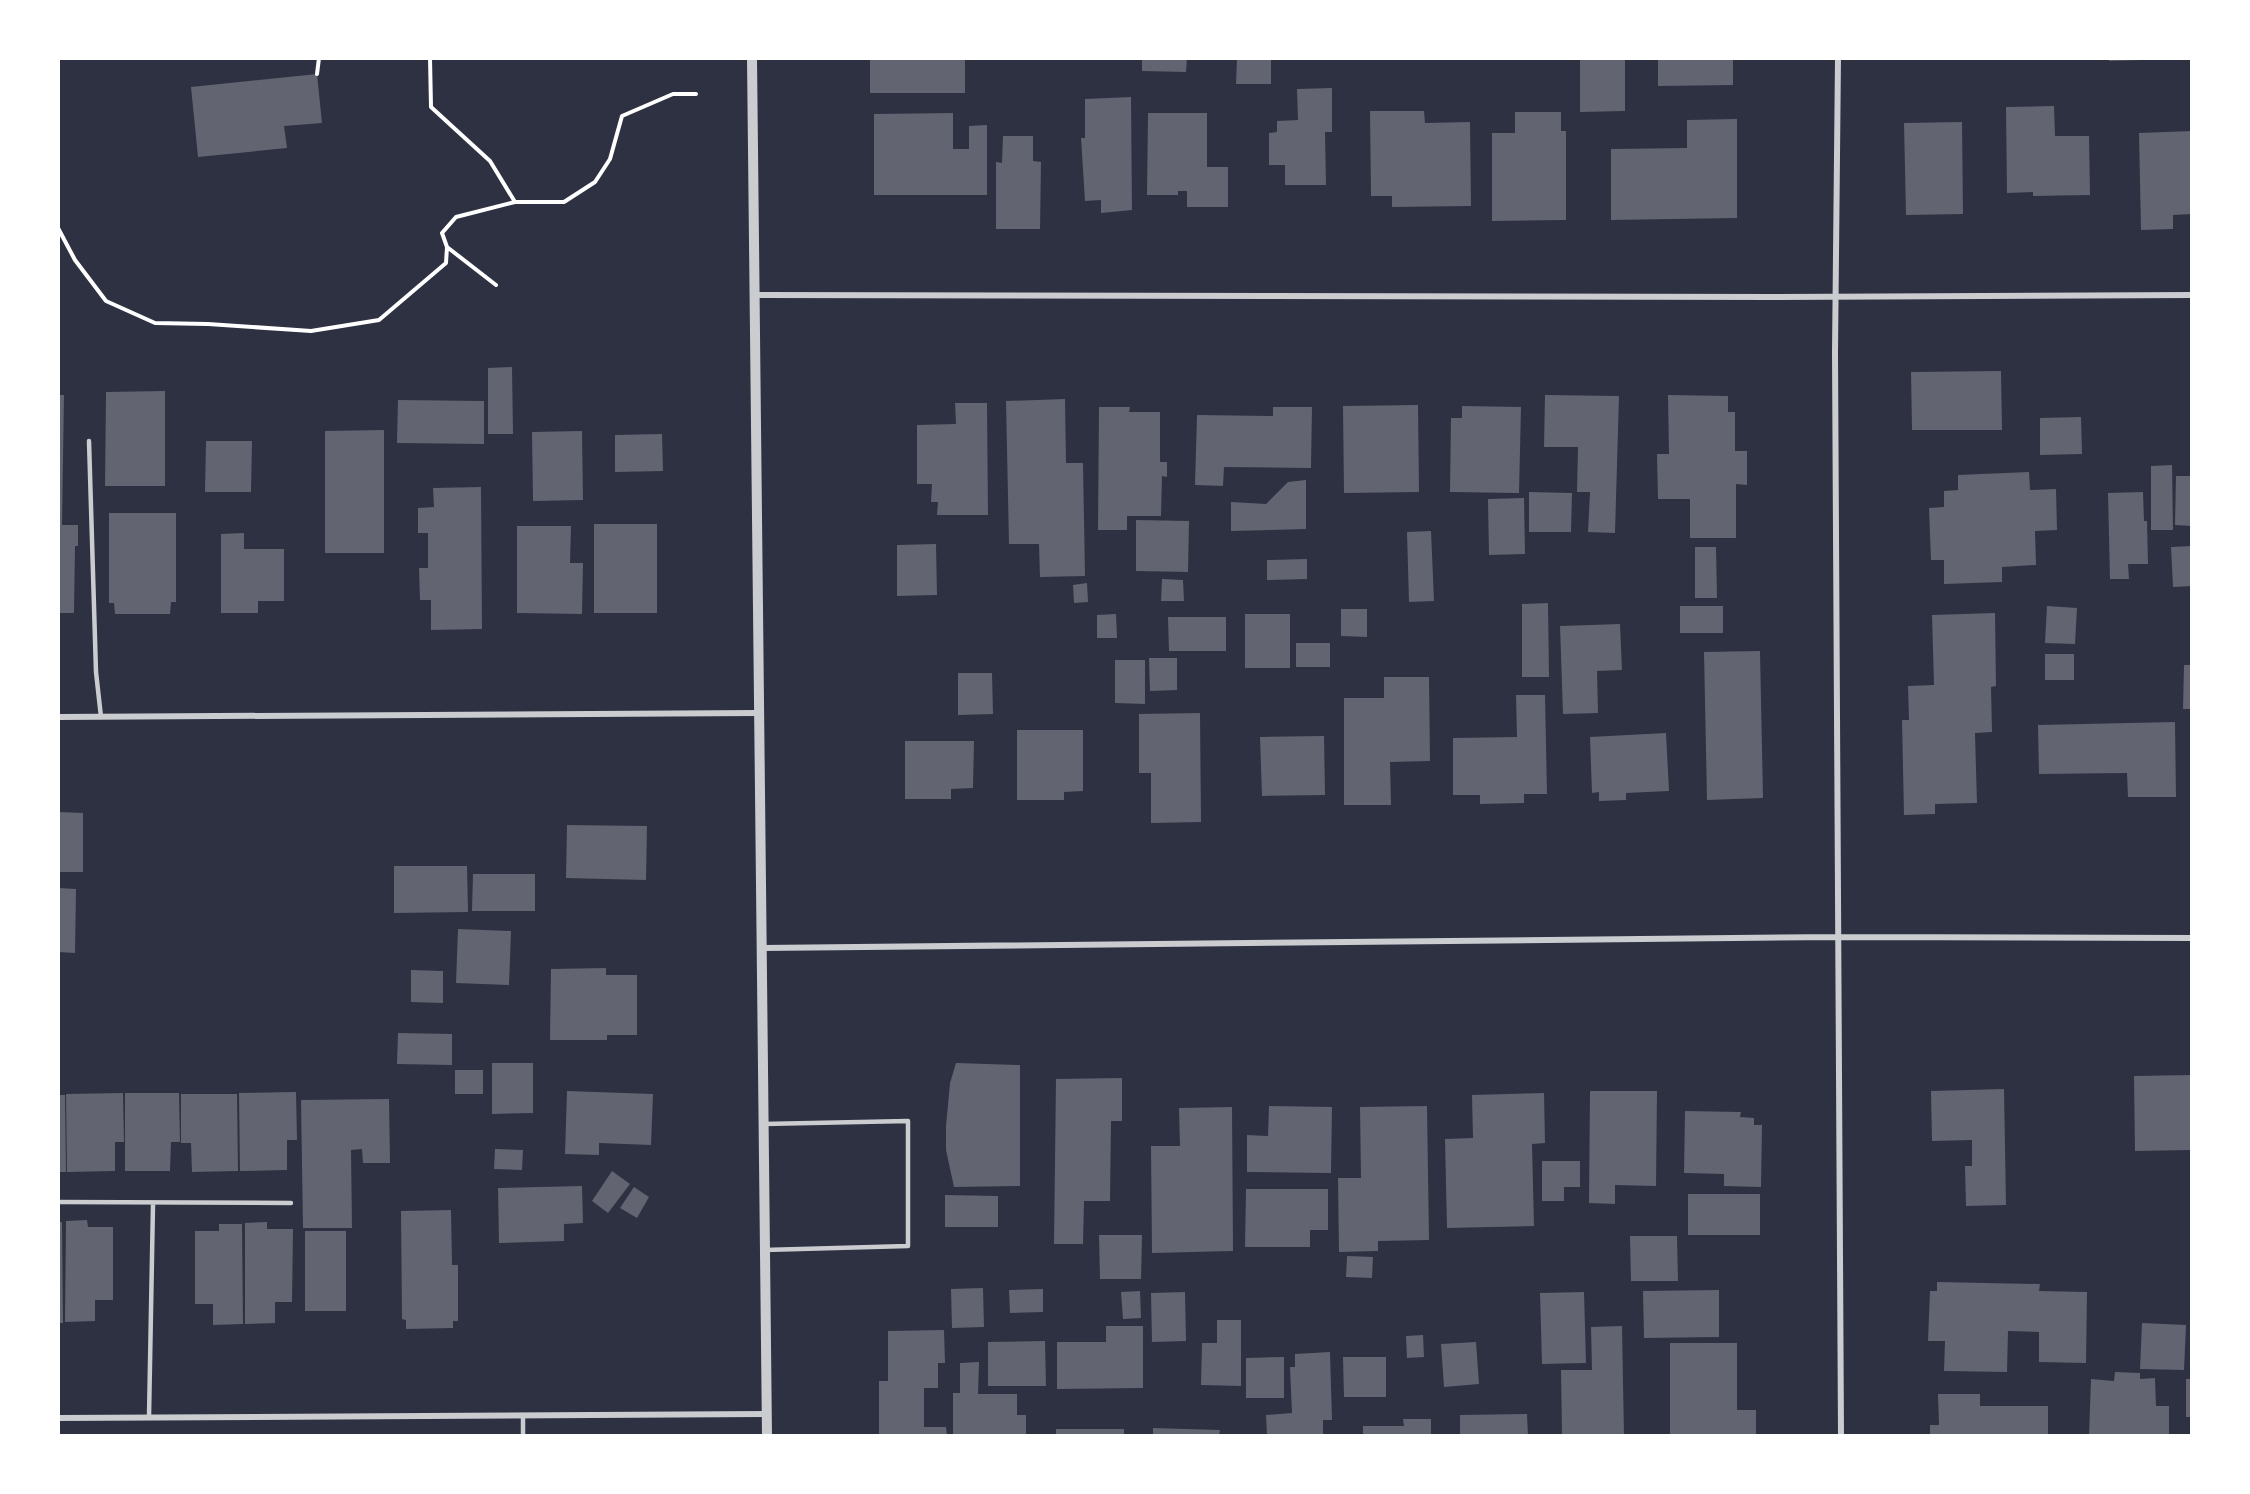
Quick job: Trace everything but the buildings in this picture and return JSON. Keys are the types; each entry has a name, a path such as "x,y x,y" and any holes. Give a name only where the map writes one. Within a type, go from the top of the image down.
{"street":[{"path":"752,58 767,1436"},
{"path":"1838,58 1835,297 1841,1436"},
{"path":"755,295 1835,297 2192,295"},
{"path":"58,717 758,712"},
{"path":"761,948 1838,937 2192,938"},
{"path":"58,1418 767,1414"}],"lane":[{"path":"89,441 96,672 100,717"},
{"path":"763,1124 908,1121 908,1246 764,1250"},
{"path":"58,1202 291,1203"},
{"path":"149,1417 153,1204"},
{"path":"523,1436 524,1415"}],"path":[{"path":"317,74 319,58"},
{"path":"430,58 431,106 490,161 515,202"},
{"path":"58,228 75,260 106,301 155,323 311,331 379,320 446,262 447,247 442,233 456,218 515,202 564,202 595,182 610,159 622,116 673,94 696,93"},
{"path":"447,247 496,285"}]}
